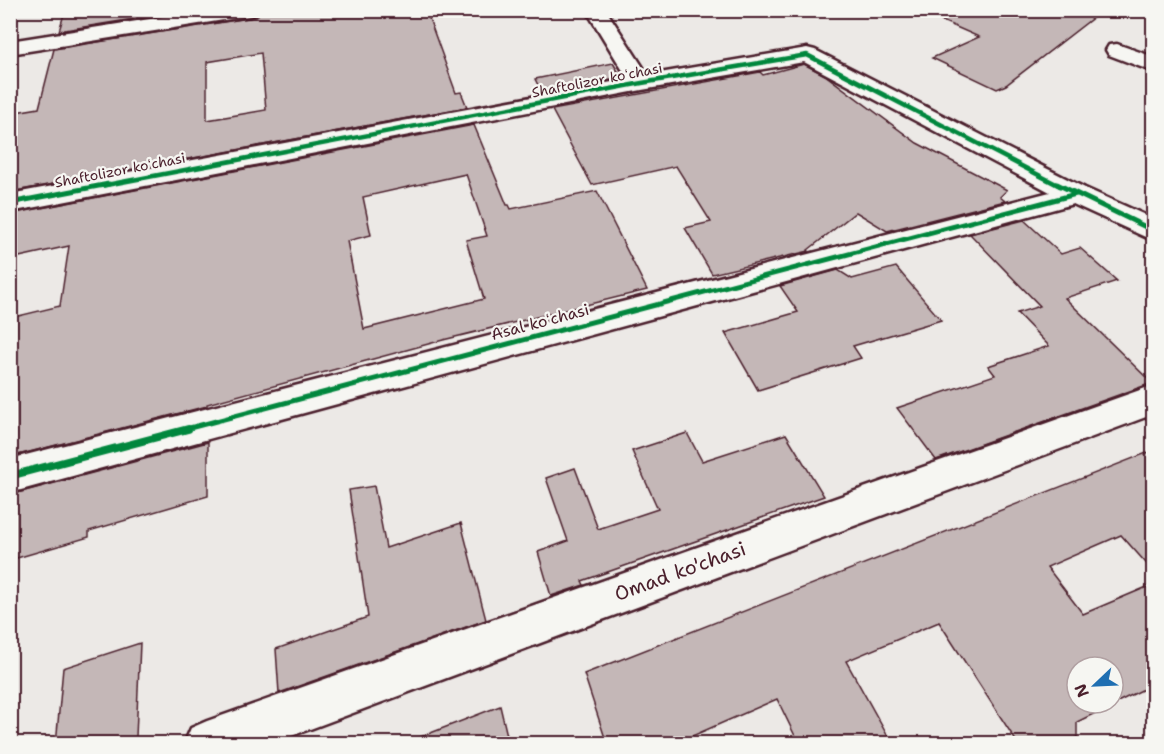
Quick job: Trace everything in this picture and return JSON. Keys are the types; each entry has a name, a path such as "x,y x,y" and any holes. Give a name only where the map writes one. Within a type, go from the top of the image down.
{"street":[{"path":"10,48 249,10"},
{"path":"596,10 642,83"},
{"path":"1117,51 1154,65"},
{"name":"Shaftolizor koʻchasi","path":"10,203 642,83 807,55 1076,194 1154,231"},
{"name":"Asal koʻchasi","path":"10,476 1076,194"},
{"name":"Omad ko'chasi","path":"207,744 1154,399"}],"building":[{"path":"85,10 189,10 59,31 64,14"},
{"path":"261,10 426,10 456,93 461,92 467,107 10,192 10,113 39,108 54,49 257,16","holes":["261,53 266,110 207,120 207,62"]},
{"path":"917,10 1103,10 1006,85 997,89 932,58 979,37"},
{"path":"613,63 622,78 542,93 535,79"},
{"path":"804,64 825,75 917,143 1007,190 1000,197 1005,201 887,231 856,212 809,251 712,274 685,228 711,222 676,166 592,185 552,110 760,72 763,75"},
{"path":"474,125 507,205 511,209 597,191 647,290 443,340 207,404 207,406 10,457 10,318 60,306 69,246 10,259 10,214","holes":["466,174 487,236 466,240 484,299 364,329 347,241 371,235 363,197"]},
{"path":"1024,220 1061,254 1080,248 1117,281 1065,298 1152,383 936,460 897,408 995,375 988,366 1049,346 1017,313 1040,306 970,234"},
{"path":"896,267 941,320 853,346 861,358 758,390 725,333 798,312 780,286 838,270 852,279"},
{"path":"687,433 702,461 786,434 824,496 582,581 584,585 551,596 538,552 568,541 546,478 575,468 598,529 658,509 632,451"},
{"path":"208,442 208,496 89,531 89,537 10,560 10,495"},
{"path":"1154,450 1154,572 1121,535 1047,567 1083,614 1154,584 1154,684 1125,698 1125,655 1065,655 1065,715 1091,715 1077,722 1077,737 1065,744 1018,744 939,622 846,661 892,744 799,744 777,699 674,744 607,744 584,674"},
{"path":"374,486 386,548 461,523 486,620 279,693 276,649 368,617 349,490"},
{"path":"140,643 136,737 118,744 56,744 63,668"},
{"path":"500,706 509,744 411,744 410,741"}],"cycle path":[{"path":"10,203 642,83 807,55 1076,194 1154,231"},
{"path":"10,476 1076,194"}]}
